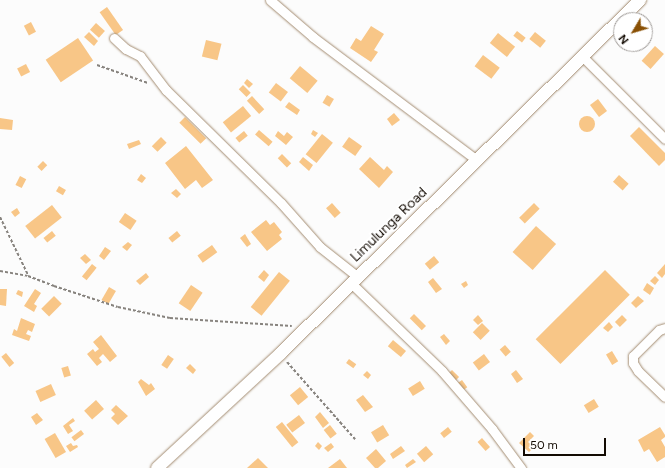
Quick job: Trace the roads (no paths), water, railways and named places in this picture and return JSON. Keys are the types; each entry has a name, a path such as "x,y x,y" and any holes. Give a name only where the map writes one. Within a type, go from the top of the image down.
{"main road":[{"name":"Limulunga Road","path":"164,466 307,328 640,0"}],"street":[{"path":"270,0 313,38 477,160"},
{"path":"114,38 126,49 140,56 166,90 281,203 320,247 355,280 442,371 492,429 521,468"},
{"path":"582,56 665,139"},
{"path":"665,328 659,330 632,356 633,363 638,370 665,397"}]}
